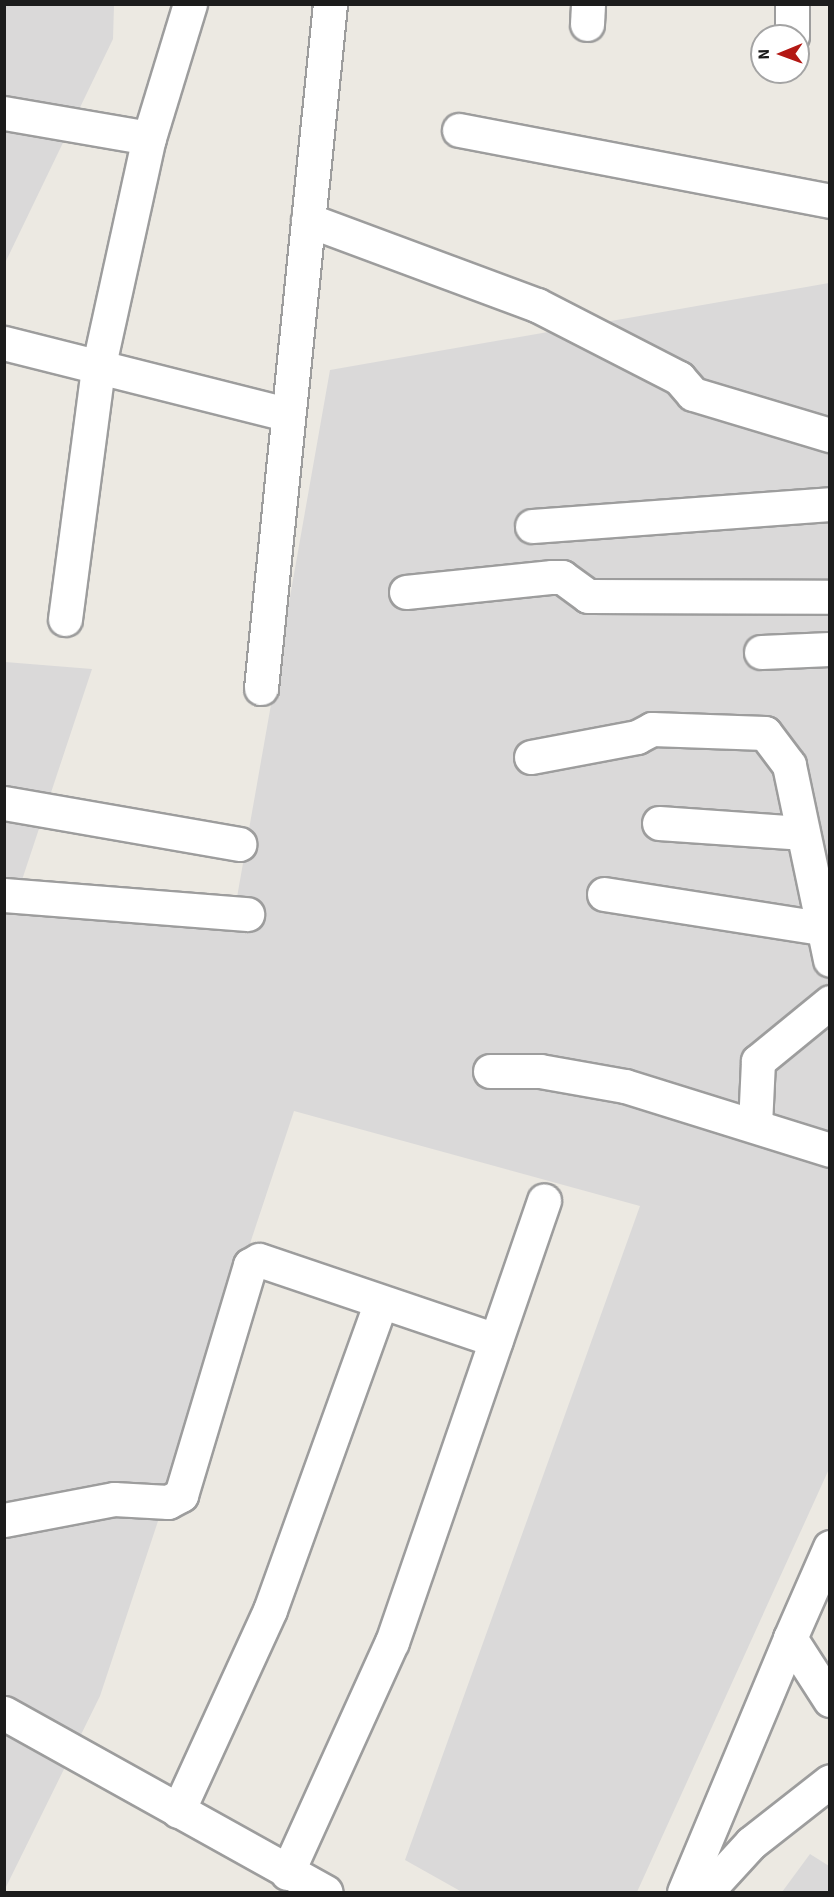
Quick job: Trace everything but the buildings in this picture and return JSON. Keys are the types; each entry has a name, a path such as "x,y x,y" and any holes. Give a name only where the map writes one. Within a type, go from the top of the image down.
{"street":[{"path":"65,619 98,369 149,138 190,4"},
{"path":"261,688 330,4"},
{"path":"792,4 792,24"},
{"path":"4,113 149,138"},
{"path":"459,130 830,201"},
{"path":"308,220 537,305 679,378 693,394 830,435"},
{"path":"4,343 98,369 287,414"},
{"path":"532,526 830,504"},
{"path":"406,592 552,577 562,578 588,596 830,597"},
{"path":"761,652 830,649"},
{"path":"531,757 637,737 652,729 765,734 789,765 801,834 830,960"},
{"path":"4,802 239,844"},
{"path":"659,823 801,834"},
{"path":"604,894 822,927"},
{"path":"5,899 247,914"},
{"path":"755,1125 758,1061 830,1002"},
{"path":"490,1071 540,1071 625,1086 830,1150"},
{"path":"288,1873 392,1642 544,1200"},
{"path":"4,1520 114,1499 168,1502 181,1495 250,1265 258,1260 496,1340"},
{"path":"178,1811 270,1610 381,1302"},
{"path":"684,1893 830,1547"},
{"path":"790,1638 830,1700"},
{"path":"4,1713 326,1893"},
{"path":"706,1893 751,1843 830,1781"}],"shaded area":[{"path":"5,5 114,5 113,39 5,263"},
{"path":"829,283 829,1469 637,1892 462,1892 405,1860 640,1206 294,1111 100,1696 5,1889 5,662 92,669 21,883 233,920 330,370"},
{"path":"810,1854 829,1866 829,1892 782,1892"}]}
